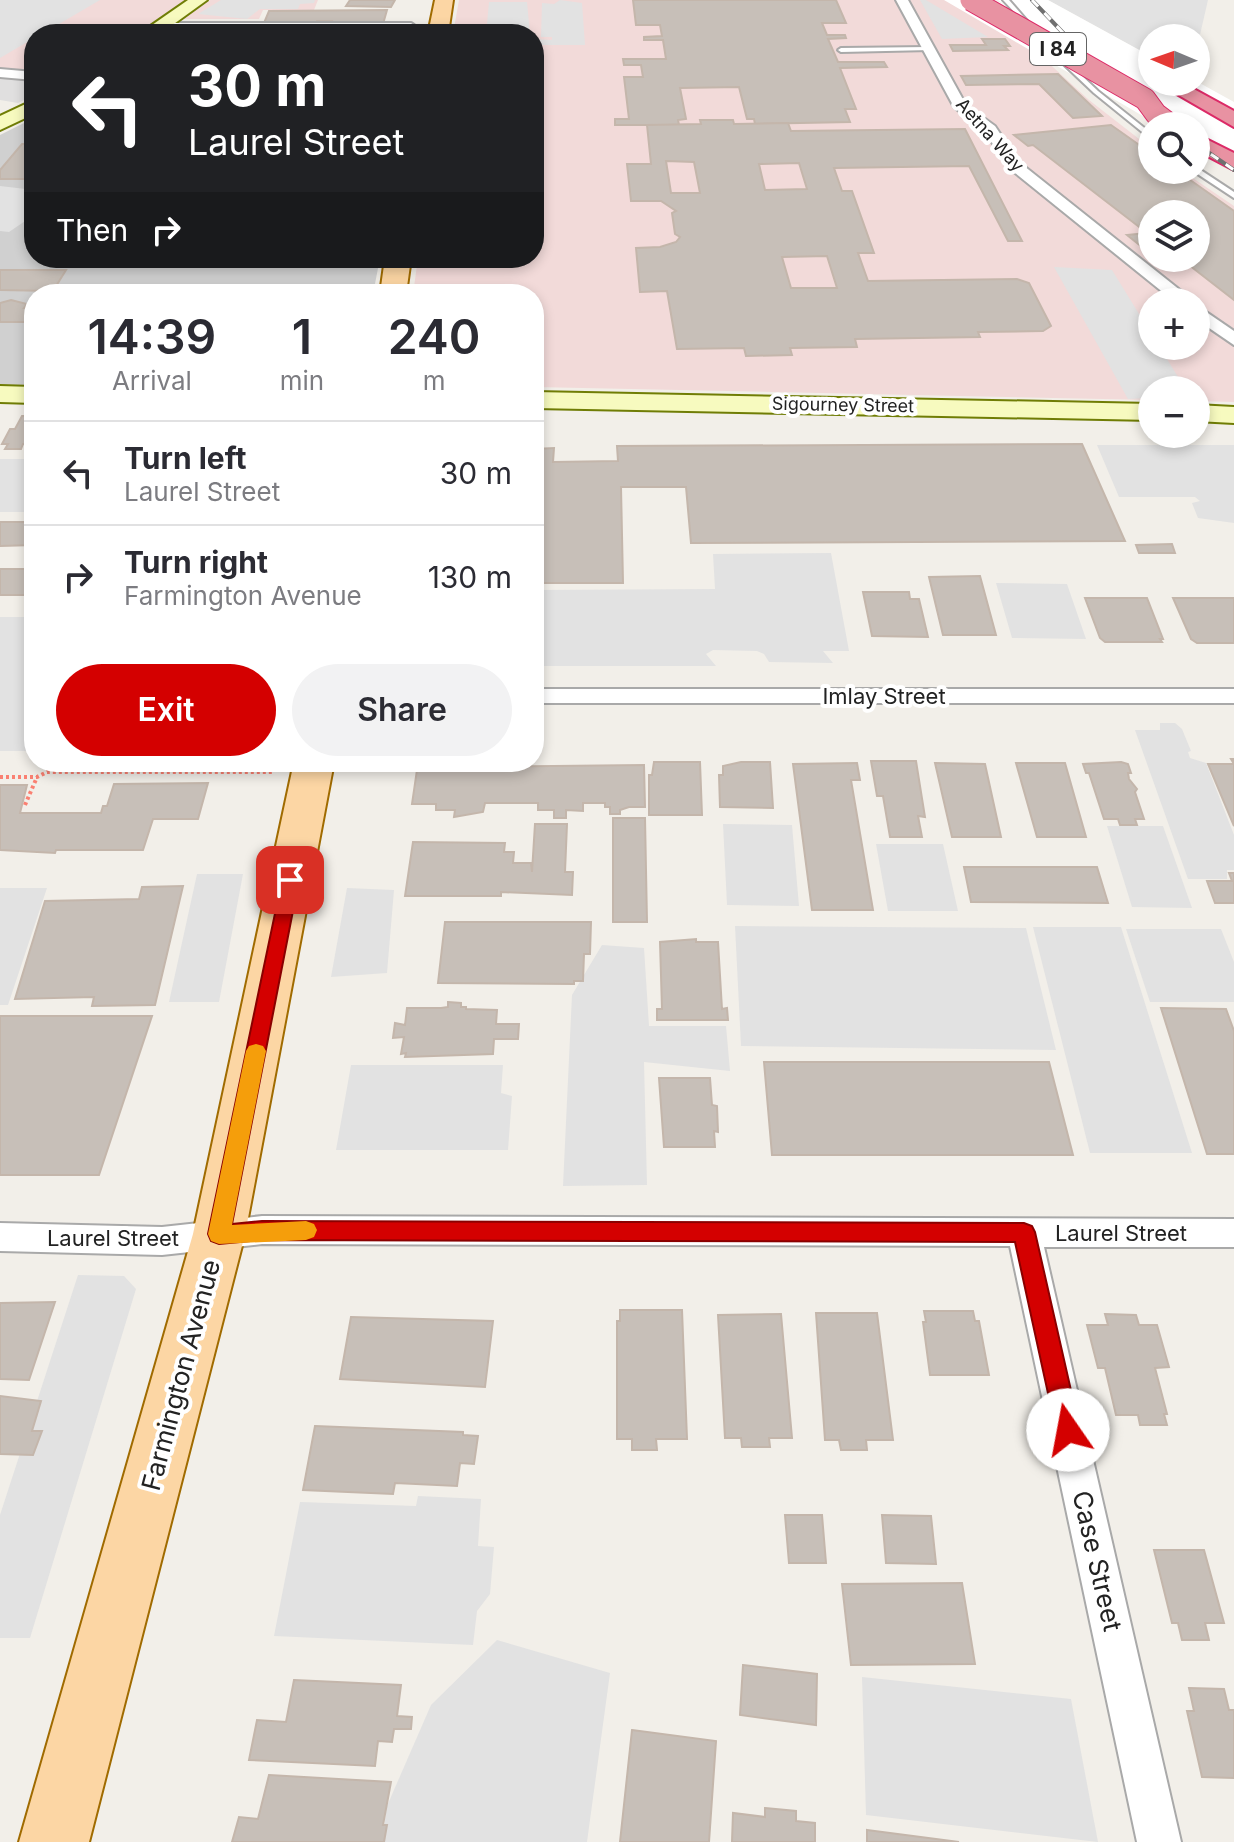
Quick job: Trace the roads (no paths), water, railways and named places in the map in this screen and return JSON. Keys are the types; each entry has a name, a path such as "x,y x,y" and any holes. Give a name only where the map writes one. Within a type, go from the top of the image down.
{"highway":[{"name":"I 84","path":"971,0 1168,112"},
{"name":"I 84","path":"1019,0 1049,16"},
{"path":"1191,96 1234,120"},
{"path":"1145,99 1155,112"},
{"name":"I 84","path":"1210,135 1234,148"},
{"path":"1210,149 1234,163"}],"main road":[{"path":"163,24 199,0"},
{"path":"429,24 444,0"},
{"path":"0,124 24,111"},
{"path":"0,394 24,395"},
{"name":"Sigourney Street","path":"544,400 1138,412"},
{"path":"1210,414 1234,415"},
{"name":"Farmington Avenue","path":"54,1842 219,1234 293,772"}],"street":[{"name":"Aetna Way","path":"902,0 962,109 990,129 1014,165 1168,288"},
{"path":"0,73 24,75"},
{"path":"1210,321 1234,340"},
{"name":"Imlay Street","path":"544,696 1234,696"},
{"name":"Laurel Street","path":"0,1237 162,1241 262,1230 1234,1233"},
{"name":"Case Street","path":"1024,1232 1159,1842"}],"lane":[{"path":"1006,0 1076,74 1138,126"},
{"path":"841,50 929,49"},
{"path":"1210,179 1234,196"}],"railway":[{"path":"1032,0 1086,57 1155,112"},
{"path":"1210,154 1234,170"}]}
